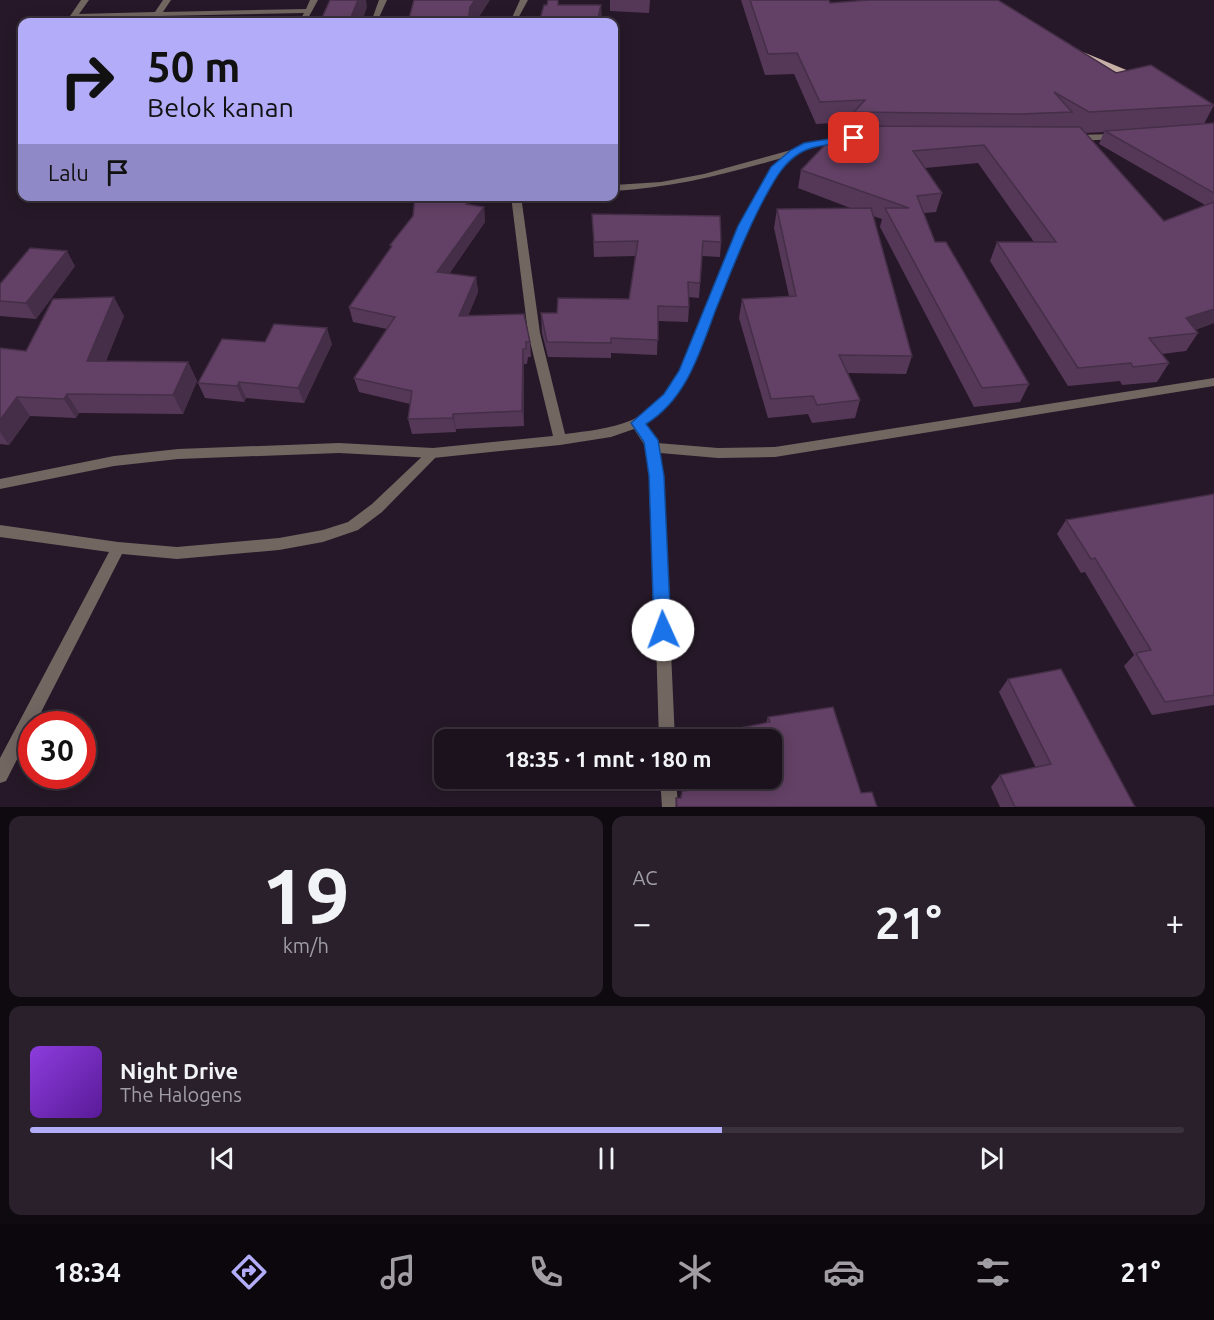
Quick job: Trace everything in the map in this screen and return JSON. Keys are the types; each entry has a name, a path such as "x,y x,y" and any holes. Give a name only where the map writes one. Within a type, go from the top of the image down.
{"main road":[{"path":"1069,49 1151,82"}],"street":[{"path":"72,18 85,0"},
{"path":"155,18 167,0"},
{"path":"304,18 314,0"},
{"path":"376,18 383,0"},
{"path":"515,18 524,0"},
{"path":"173,18 307,11"},
{"path":"1059,139 1128,137"},
{"path":"0,484 114,461 178,454 339,448 433,453 560,440 611,432 638,423 652,414 669,397 685,372 744,226 775,169 795,152 808,145 854,138"},
{"path":"618,188 650,188 683,183 795,152"},
{"path":"517,201 534,333 560,440"},
{"path":"653,448 718,453 775,452 1214,382"},
{"path":"638,423 653,448 657,476 667,729"},
{"path":"0,531 118,548 177,553 279,544 324,536 352,526 377,508 433,453"},
{"path":"0,775 118,548"},
{"path":"669,789 670,807"}],"building":[{"path":"330,0 358,0 351,18 322,18"},
{"path":"414,0 475,0 470,7 469,18 409,18"},
{"path":"548,0 558,0 558,5 601,5 598,18 540,18 544,5 547,5"},
{"path":"750,0 829,0 830,3 868,0 998,0 1116,73 1151,65 1214,105 1089,112 1054,92 1072,112 1020,114 854,112 865,100 820,102 797,53 768,54"},
{"path":"1214,123 1214,193 1105,131"},
{"path":"843,126 1080,127 1164,221 1214,202 1214,309 1186,318 1198,333 1149,338 1169,363 1133,367 1131,363 1078,368 997,242 1056,242 984,145 913,151 942,193 917,196 935,242 946,242 1029,384 982,388 885,208 909,208 801,170"},
{"path":"414,201 466,201 466,204 484,207 437,272 476,277 459,316 524,314 530,342 526,342 526,349 523,349 522,411 453,414 453,418 408,419 412,391 354,378 395,317 349,307 392,246 390,245 413,216"},
{"path":"871,208 912,356 839,355 860,400 817,405 813,396 771,399 742,299 796,296 777,209"},
{"path":"592,214 720,216 721,242 703,241 700,283 688,282 689,307 658,306 658,340 611,338 611,343 547,342 541,313 557,313 558,298 629,299 638,241 594,242"},
{"path":"30,248 67,251 26,303 0,301 0,284"},
{"path":"114,297 87,361 188,362 173,395 67,394 64,399 17,397 0,420 0,348 26,351 53,299"},
{"path":"274,324 327,328 298,388 239,382 237,386 198,383 222,339 265,342"},
{"path":"1214,494 1214,695 1165,702 1136,653 1151,650 1095,558 1091,559 1066,520"},
{"path":"1061,669 1135,807 1015,807 1000,775 1051,764 1008,679"},
{"path":"833,707 861,793 872,792 877,807 677,807 676,798 681,798 682,791 782,789 782,729 734,729 770,722 768,717"}],"route":[{"path":"663,630 657,476 651,440 638,423 652,414 669,397 685,372 744,226 775,169 795,152 808,145 854,138"}]}
